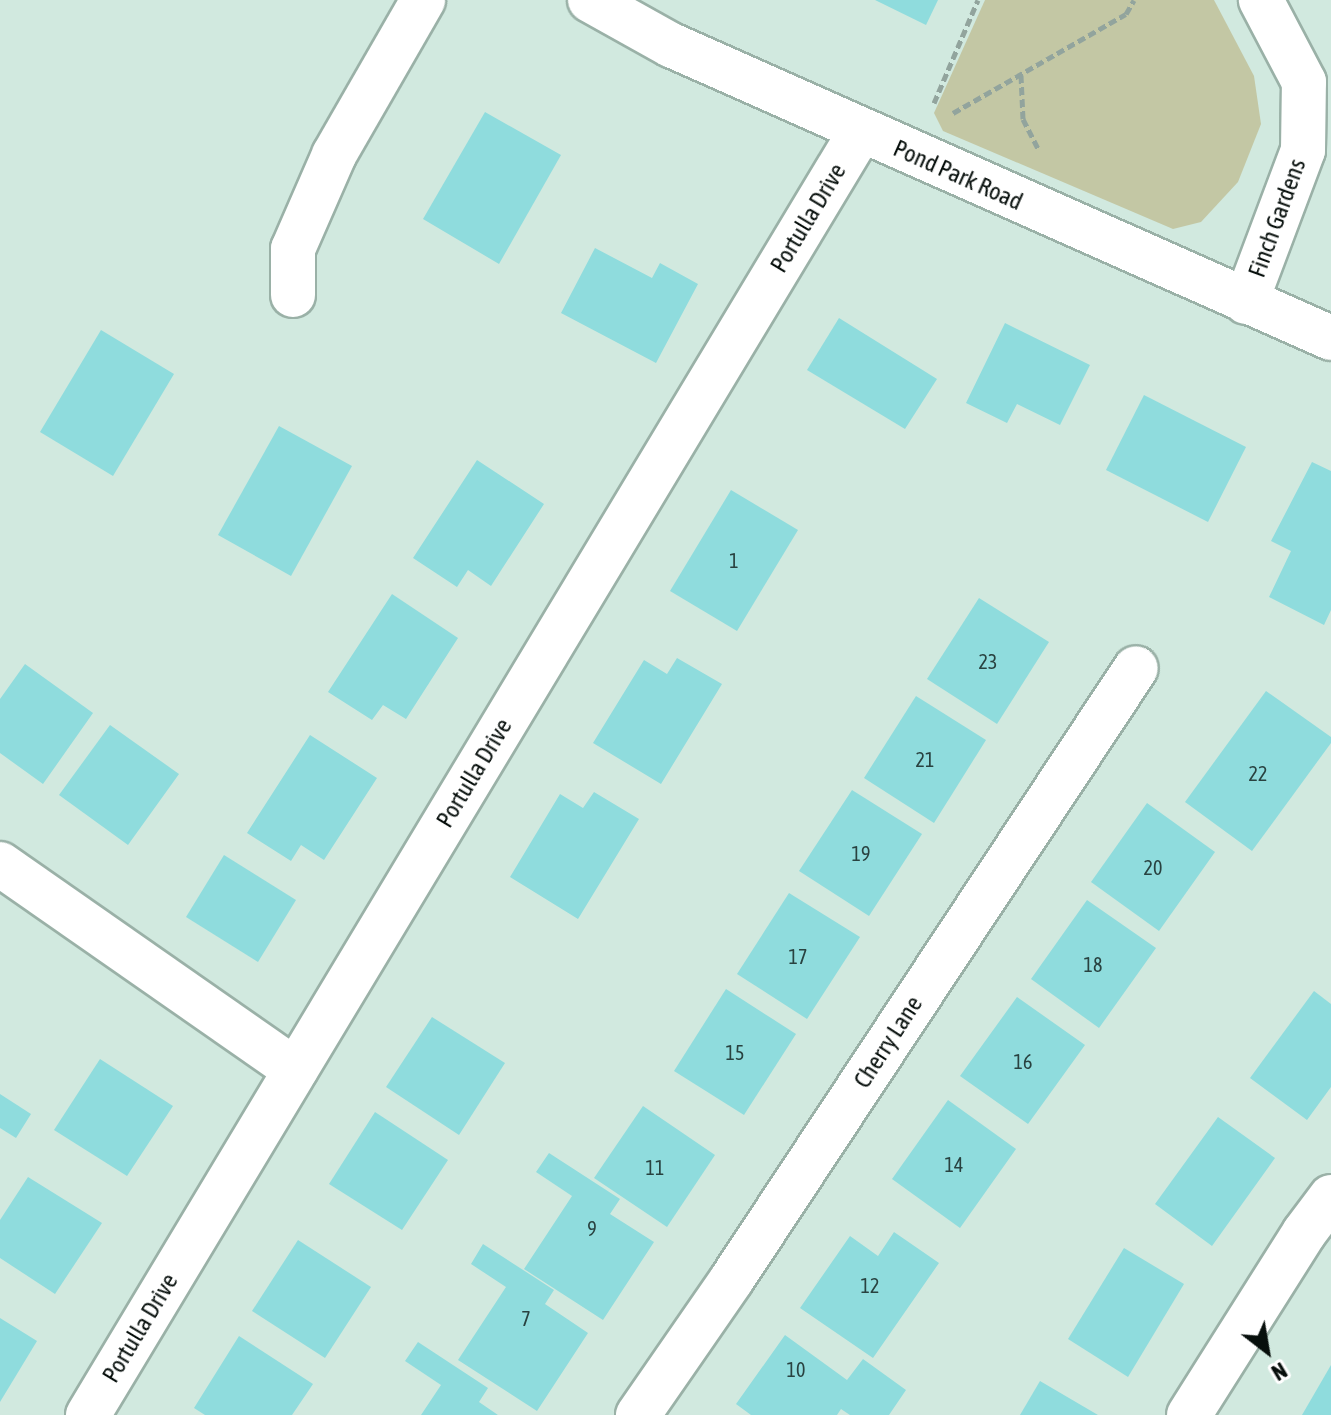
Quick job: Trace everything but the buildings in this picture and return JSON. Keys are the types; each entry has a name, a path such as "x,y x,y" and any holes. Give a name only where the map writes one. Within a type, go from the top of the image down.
{"street":[{"path":"293,295 293,249 334,155 423,0"},
{"name":"Pond Park Road","path":"590,0 671,45 893,136 1246,302 1331,338"},
{"name":"Finch Gardens","path":"1246,302 1303,150 1304,82 1261,0"},
{"name":"Portulla Drive","path":"88,1415 295,1070 893,136"},
{"name":"Cherry Lane","path":"638,1415 741,1266 1136,668"},
{"path":"0,864 295,1070"},
{"path":"1189,1415 1318,1242 1331,1197"}],"path":[{"path":"893,136 978,0"},
{"path":"893,136 1126,14 1134,0"}],"green space":[{"path":"985,0 1214,0 1254,76 1261,124 1238,182 1201,222 1173,229 943,131 934,113"}]}
